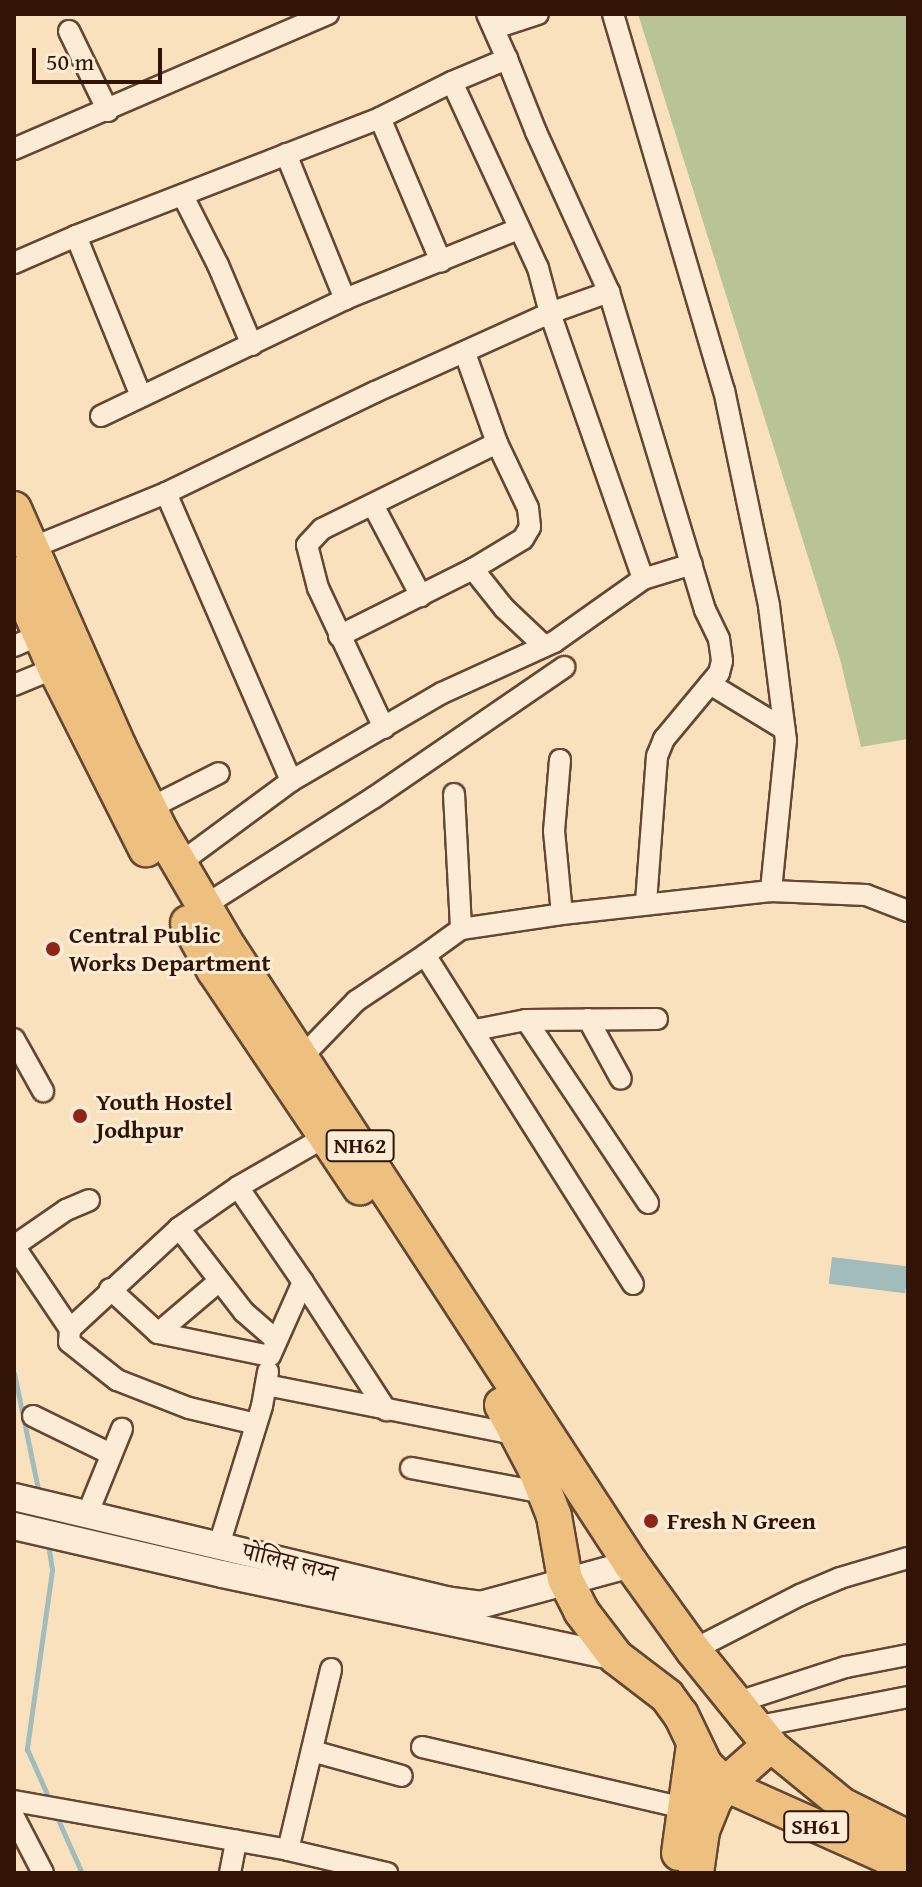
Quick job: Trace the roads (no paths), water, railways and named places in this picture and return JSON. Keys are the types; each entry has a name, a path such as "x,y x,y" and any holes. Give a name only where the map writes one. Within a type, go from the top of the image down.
{"highway":[{"name":"NH62","path":"14,509 22,561 28,640 55,668 119,801 214,970 292,1066 631,1564 693,1650 753,1725"},
{"name":"NH62","path":"22,561 150,808 292,1066 325,1137 465,1347 519,1435 554,1516 565,1579 581,1611 616,1657 667,1696 681,1715 705,1765 725,1785"},
{"path":"696,1873 707,1816 753,1725"},
{"path":"676,1873 694,1745"}],"main road":[{"name":"SH61","path":"753,1725 842,1804 908,1837"},
{"name":"SH61","path":"725,1785 908,1867"}],"street":[{"path":"538,14 491,21 536,132 609,292 705,610 719,639 722,661 710,684 664,739 657,756 646,904"},
{"path":"613,14 724,390 769,606 784,729 771,891"},
{"path":"14,149 108,111 319,16"},
{"path":"69,31 108,111"},
{"path":"14,263 380,118 507,59"},
{"path":"452,82 538,268 550,313 643,579"},
{"path":"380,118 441,262"},
{"path":"286,154 345,299"},
{"path":"183,196 218,265 252,345"},
{"path":"101,416 345,299 518,229"},
{"path":"76,236 141,396"},
{"path":"22,561 550,313 609,292"},
{"path":"339,636 473,569 523,539 530,527 528,508 497,443 465,353"},
{"path":"384,728 318,588 307,545 322,529 497,443"},
{"path":"166,493 291,781"},
{"path":"373,505 421,596"},
{"path":"180,863 291,781 442,693 544,646 643,579 692,564"},
{"path":"473,569 504,608 544,646"},
{"path":"204,906 373,798 564,667"},
{"path":"14,685 55,668"},
{"path":"710,684 784,729"},
{"path":"560,760 554,831 562,914"},
{"path":"150,808 219,773"},
{"path":"454,794 461,929"},
{"path":"292,1066 356,1001 461,929 562,914 771,891 866,895 908,911"},
{"path":"425,955 633,1284"},
{"path":"588,1019 621,1079"},
{"path":"475,1030 526,1020 657,1019"},
{"path":"526,1020 648,1203"},
{"path":"14,1039 43,1091"},
{"path":"70,1329 179,1228 238,1187 325,1137"},
{"path":"238,1187 386,1410"},
{"path":"89,1200 66,1210 14,1246 70,1329 69,1342 117,1380 189,1408 256,1424"},
{"path":"179,1228 218,1282 273,1348"},
{"path":"158,1333 218,1282"},
{"path":"219,1545 256,1424 273,1348 303,1282"},
{"path":"110,1289 158,1333 273,1348"},
{"path":"266,1385 519,1435"},
{"path":"33,1416 111,1454"},
{"path":"81,1514 122,1429"},
{"path":"411,1468 545,1493"},
{"name":"पोलिस लय्न","path":"14,1497 480,1605 522,1596 565,1579 631,1564"},
{"path":"14,1526 616,1657"},
{"path":"693,1650 800,1595 840,1578 908,1558"},
{"path":"753,1725 846,1667 908,1655"},
{"path":"288,1850 331,1669"},
{"path":"753,1725 908,1697"},
{"path":"422,1747 684,1808"},
{"path":"312,1751 402,1776"},
{"path":"43,1873 17,1806 79,1813 288,1850 387,1873"},
{"path":"230,1873 236,1841"}],"water":[{"path":"832,1257 908,1266 905,1293 829,1284"}],"waterway":[{"path":"14,1373 39,1494"},
{"path":"48,1544 52,1570 27,1749 51,1803"},
{"path":"56,1815 82,1873"}],"place":[{"name":"Central Public Works Department","path":"53,949"},
{"name":"Youth Hostel Jodhpur","path":"80,1116"},
{"name":"Fresh N Green","path":"651,1521"}]}
